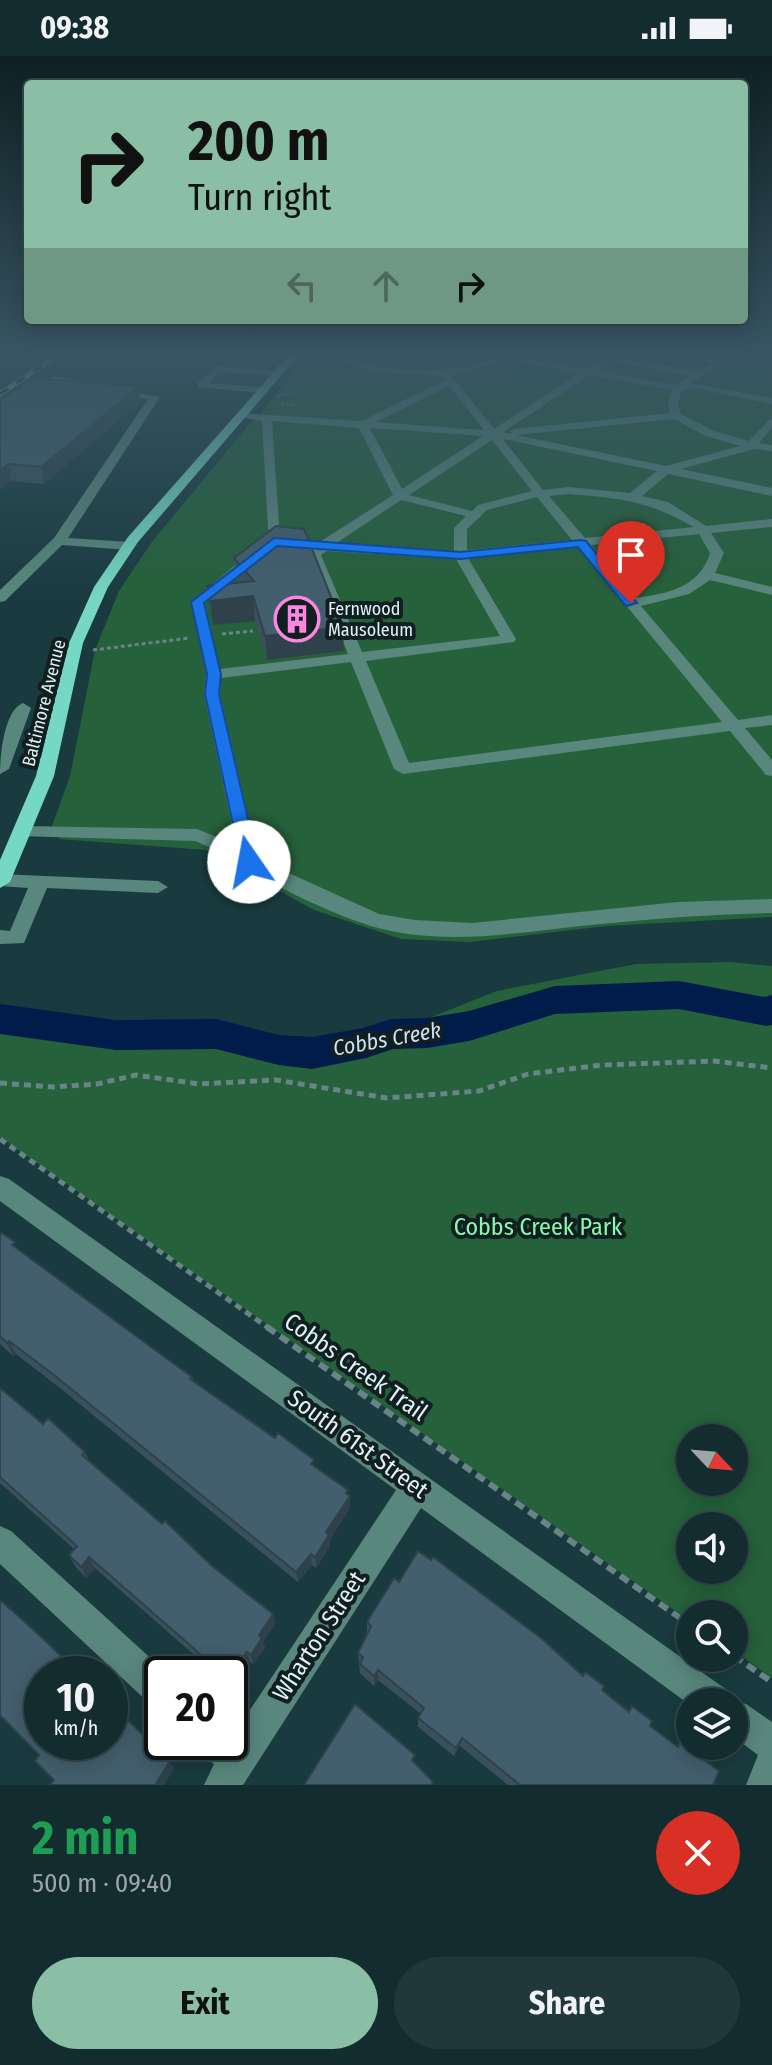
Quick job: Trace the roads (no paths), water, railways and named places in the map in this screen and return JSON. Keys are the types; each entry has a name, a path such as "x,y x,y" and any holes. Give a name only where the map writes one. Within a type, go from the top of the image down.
{"main road":[{"name":"Baltimore Avenue","path":"1,881 12,844 54,748 70,665 83,622 101,587 129,546 221,438"}],"street":[{"path":"0,598 59,541 128,438"},
{"path":"268,438 274,542"},
{"path":"370,438 400,496 471,514"},
{"path":"489,438 314,554 403,769 772,720"},
{"path":"498,438 539,492 772,771"},
{"path":"513,438 772,492"},
{"path":"724,438 751,446 772,448"},
{"path":"633,497 666,470 751,446 758,438"},
{"path":"214,674 509,639 460,555 456,538 471,514 494,503 539,492 596,491 633,497 676,511 706,531 717,553 708,575 669,596 631,603"},
{"path":"249,862 212,694 214,674 198,602 274,542 460,555 772,523"},
{"path":"59,541 129,546"},
{"path":"708,575 772,591"},
{"path":"0,769 23,708"},
{"path":"12,844 197,835 375,920 415,927 472,930 678,909 772,906"},
{"path":"1,881 158,887"},
{"path":"0,937 17,938 40,882"},
{"name":"South 61st Street","path":"0,1187 696,1688"},
{"name":"Wharton Street","path":"225,1763 417,1486"},
{"path":"0,1542 144,1675"},
{"path":"748,1726 772,1743"},
{"path":"764,1785 772,1764"}],"waterway":[{"name":"Cobbs Creek","path":"0,1019 116,1035 216,1034 279,1050 312,1053 366,1043 391,1034 427,1033 469,1026 555,1000 679,995 766,1012 772,1009"}],"place":[{"name":"Fernwood Mausoleum","path":"297,619"}],"park label":[{"name":"Cobbs Creek Park","path":"538,1227"}]}
